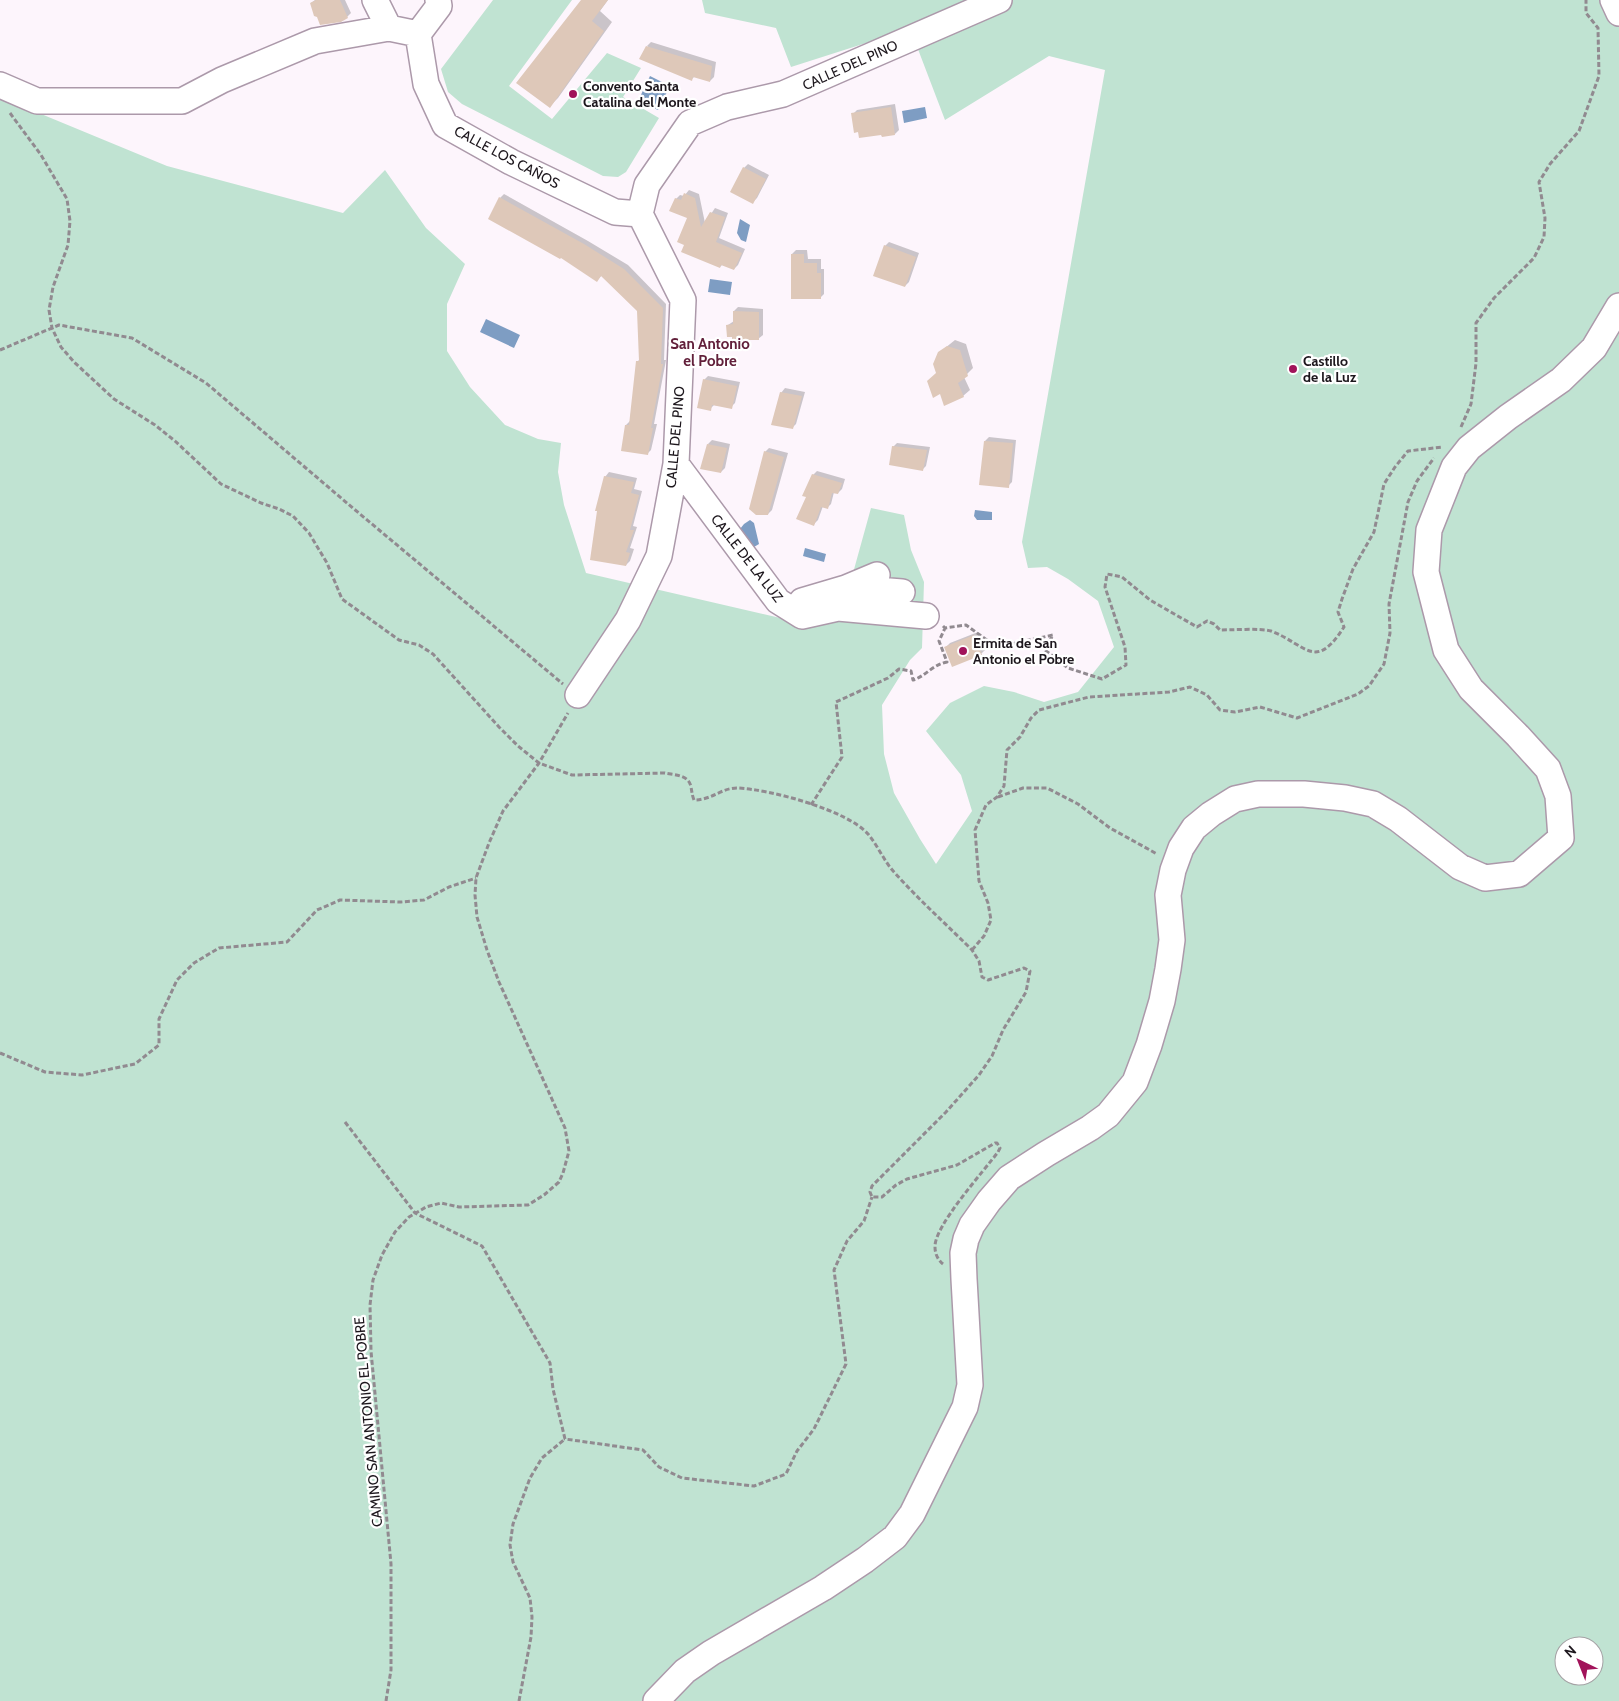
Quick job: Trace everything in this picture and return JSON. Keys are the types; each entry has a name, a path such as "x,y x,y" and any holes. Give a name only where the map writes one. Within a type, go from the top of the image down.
{"street":[{"path":"374,0 389,28"},
{"path":"3,96 38,102 182,101 222,80 315,41 389,28 418,34 439,6 438,0"},
{"name":"CALLE DEL PINO","path":"578,695 628,620 659,556 676,464 684,300 640,214 647,185 690,123 727,107 783,94 999,0"},
{"path":"1613,0 1619,12"},
{"name":"CALLE LOS CAÑOS","path":"418,34 426,84 445,125 511,162 615,212 640,214"},
{"path":"656,1701 685,1671 823,1588 865,1560 895,1537 912,1514 965,1408 970,1385 964,1279 966,1239 972,1225 1009,1178 1108,1115 1135,1082 1152,1037 1168,969 1172,940 1168,895 1181,848 1194,828 1211,814 1235,799 1258,794 1304,794 1346,798 1373,804 1398,819 1460,867 1485,878 1519,874 1561,838 1558,796 1548,769 1471,689 1446,650 1426,572 1429,530 1454,467 1457,441 1508,417 1561,380 1594,348 1619,306"},
{"name":"CALLE DE LA LUZ","path":"676,464 778,601 802,616 842,598"},
{"path":"842,598 877,575"},
{"path":"842,598 902,592"},
{"path":"842,598 936,622"}],"path":[{"path":"1457,441 1471,404 1476,363 1476,322 1494,298 1534,258 1544,237 1545,218 1538,182 1550,164 1579,132 1598,76 1598,28 1586,13 1586,0"},
{"path":"3,96 67,198 70,221 68,245 53,287 49,310 52,328 61,347 74,362 108,393 162,431 221,484 293,516 309,533 327,563 342,599 399,640 419,646 433,654 499,727 518,746 540,763 572,775 664,773 680,775 688,780 694,800 702,800 715,796 726,789 737,788 787,796 838,815 856,824 868,834 893,871 972,950 979,961 982,978 988,980 1024,968 1030,971 1026,992 1003,1030 992,1056 979,1075 946,1112 872,1186 870,1192 872,1197 864,1221 847,1241 834,1270 846,1364 814,1429 797,1451 786,1474 754,1486 682,1478 659,1467 643,1450 565,1439 542,1458 530,1478 513,1524 510,1545 513,1562 530,1598 532,1617 531,1637 519,1701"},
{"path":"0,350 59,325 132,338 206,383 476,613 578,695"},
{"path":"811,805 842,756 836,702 888,678 899,668 911,671 913,680 921,678 928,670 938,664 947,662 939,641 936,622 966,625 991,643 1011,644 1052,635 1045,650 1068,668 1102,679 1126,665 1125,647 1106,587 1107,574 1122,577 1150,600 1196,627 1207,621 1214,624 1220,630 1269,630 1310,652 1319,652 1334,643 1344,627 1338,612 1342,599 1353,569 1374,532 1384,484 1394,468 1408,451 1441,447 1457,441"},
{"path":"997,797 1004,786 1007,750 1020,737 1031,718 1039,710 1089,697 1169,692 1190,687 1207,695 1220,710 1235,712 1260,707 1297,718 1358,694 1369,686 1384,664 1390,633 1389,604 1408,502 1418,480 1441,447 1457,441"},
{"name":"CAMINO SAN ANTONIO EL POBRE","path":"386,1701 391,1670 391,1564 371,1351 370,1305 373,1280 382,1255 395,1232 415,1213 426,1207 441,1203 459,1208 528,1205 544,1195 558,1182 563,1173 569,1151 565,1128 499,982 478,918 475,895 476,878 489,843 504,811 540,763 578,695"},
{"path":"972,950 984,936 991,920 988,904 979,881 975,830 986,805 997,797 1023,788 1046,788 1078,804 1110,828 1150,851 1176,863"},
{"path":"0,1053 45,1072 82,1075 135,1064 159,1044 159,1019 177,980 194,963 219,948 287,942 317,910 340,900 402,902 424,900 449,887 476,878"},
{"path":"345,1122 415,1213 482,1246 550,1363 553,1389 565,1439"},
{"path":"872,1197 882,1196 907,1179 957,1164 998,1143 1000,1148 998,1152 947,1219 936,1238 936,1254 941,1263 964,1279"}],"green space":[{"path":"493,0 572,0 509,86 552,119 607,53 641,68 623,97 659,118 626,172 618,177 603,176 462,104 448,92 441,69"},
{"path":"702,0 1619,0 1619,1701 0,1701 0,97 167,166 343,213 385,170 426,228 465,264 447,304 447,351 470,387 505,425 538,439 561,443 558,472 564,505 586,573 811,625 840,620 871,508 904,515 911,550 924,582 922,648 910,660 882,705 884,754 894,793 936,864 972,811 961,775 926,731 950,703 984,686 1014,692 1044,702 1078,692 1114,647 1098,601 1068,579 1047,567 1028,568 1022,542 1105,70 1049,56 945,120 916,44 888,36 791,67 776,28 705,13"}],"water":[{"path":"650,76 670,86 658,110 638,101"},
{"path":"925,107 927,118 904,123 902,111"},
{"path":"740,219 750,225 746,242 741,240 737,233"},
{"path":"710,279 732,282 730,295 708,292"},
{"path":"486,319 520,335 514,348 480,332"},
{"path":"975,510 992,512 992,520 977,520 974,516"},
{"path":"750,520 754,523 759,544 754,547 740,529"},
{"path":"805,548 826,554 824,562 803,556"}],"building":[{"path":"316,0 340,0 348,18 341,22 320,25 317,17 314,16 310,3"},
{"path":"581,0 608,0 592,21 604,31 550,108 516,83"},
{"path":"646,46 712,66 710,82 693,77 692,81 639,59"},
{"path":"891,107 895,135 859,138 858,132 854,133 851,113"},
{"path":"743,167 766,179 753,204 730,192"},
{"path":"684,193 695,198 701,227 710,212 725,217 716,242 742,253 734,270 721,265 720,268 681,252 684,245 677,242 687,218 669,211 675,198 681,200"},
{"path":"499,197 584,244 624,269 663,308 661,364 663,364 648,455 621,451 625,425 629,425 636,361 639,361 637,311 601,276 597,282 561,258 488,219"},
{"path":"884,245 916,257 905,287 873,276"},
{"path":"791,254 804,254 804,263 817,263 817,273 821,273 821,299 791,299"},
{"path":"733,311 759,312 759,340 732,340 732,337 727,337 726,325 733,324"},
{"path":"947,346 960,350 968,376 958,383 964,397 944,406 940,394 933,398 927,381 936,373 933,364 938,352"},
{"path":"703,379 737,386 732,409 712,405 711,411 697,408"},
{"path":"780,392 802,396 793,429 771,425"},
{"path":"984,441 1013,443 1009,488 979,485"},
{"path":"707,444 727,448 721,473 700,469"},
{"path":"892,446 927,450 923,471 889,465"},
{"path":"764,451 784,457 768,515 756,515 749,509"},
{"path":"812,474 842,483 838,494 832,493 828,509 821,507 814,526 796,519 806,497 802,496"},
{"path":"604,476 634,482 631,493 639,495 630,530 634,530 626,552 630,553 626,566 590,560 597,511 595,511"},
{"name":"Ermita de San Antonio el Pobre","path":"974,635 982,655 952,667 944,647"}],"place":[{"name":"Convento Santa Catalina del Monte","path":"573,94"},
{"name":"Castillo de la Luz","path":"1293,369"},
{"name":"Ermita de San Antonio el Pobre","path":"963,651"}],"district":[{"name":"San Antonio el Pobre","path":"710,352"}]}
